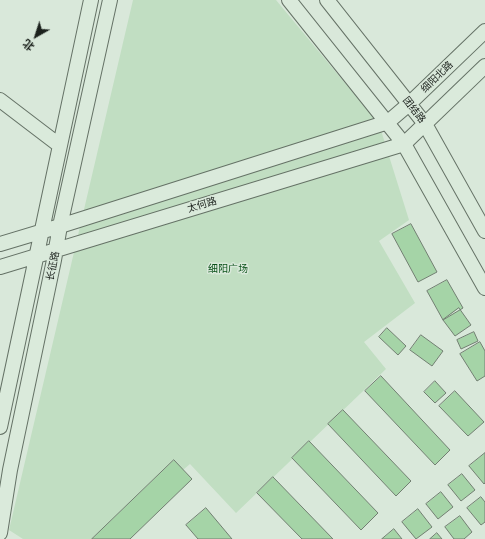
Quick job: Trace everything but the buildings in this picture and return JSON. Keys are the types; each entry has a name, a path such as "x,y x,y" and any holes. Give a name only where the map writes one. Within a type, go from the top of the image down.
{"main road":[{"name":"长征路","path":"0,427 91,0"},
{"name":"长征路","path":"0,532 10,470 60,226 110,0"},
{"path":"289,0 388,122 404,144 485,288"},
{"name":"团结路","path":"327,0 425,124 485,231"},
{"name":"细阳北路","path":"388,122 409,104 485,31"},
{"path":"404,144 485,66"},
{"path":"0,100 60,145"},
{"path":"0,244 388,122"},
{"name":"太何路","path":"0,267 404,144"}],"green space":[{"name":"细阳广场","path":"133,0 276,0 379,124 409,220 379,241 415,303 364,342 386,369 236,513 190,464 102,539 23,539 9,530"}]}
